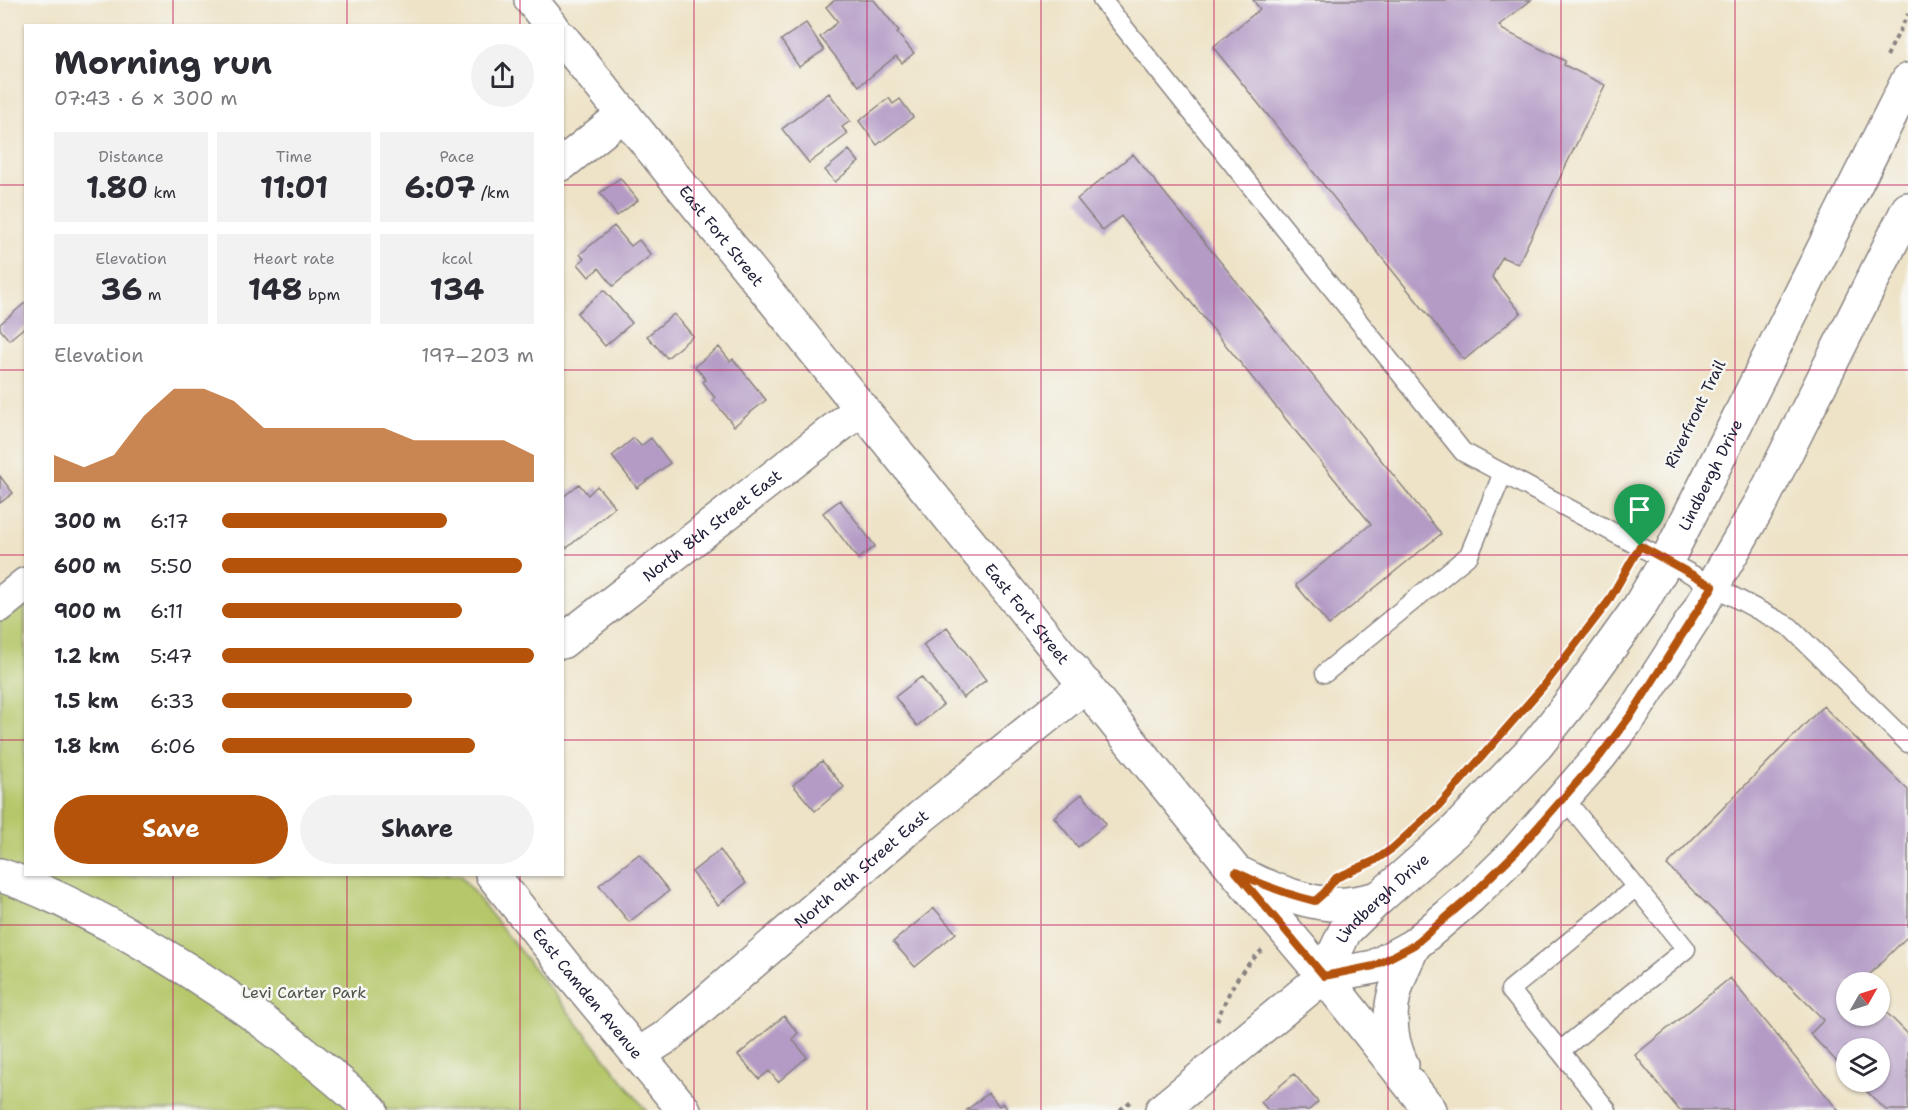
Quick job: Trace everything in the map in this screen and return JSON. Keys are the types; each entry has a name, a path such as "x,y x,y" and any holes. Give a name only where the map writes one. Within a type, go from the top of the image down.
{"street":[{"path":"531,0 550,24"},
{"name":"East Fort Street","path":"564,40 1236,872 1324,976 1421,1099"},
{"name":"Lindbergh Drive","path":"1324,976 1345,931 1455,831 1537,745 1608,652 1639,607 1666,560 1895,73"},
{"path":"564,162 624,114"},
{"name":"Lindbergh Drive","path":"1324,976 1374,966 1414,945 1470,897 1515,853 1600,756 1633,712 1713,586 1763,499 1908,209"},
{"name":"North 8th Street East","path":"564,640 862,408"},
{"path":"0,605 24,586"},
{"name":"North 9th Street East","path":"639,1055 666,1037 921,817 1086,685"},
{"path":"1236,872 1258,884 1315,901 1346,904 1379,898"},
{"path":"0,874 95,917 172,959 249,1010 327,1070 371,1110"},
{"name":"East Camden Avenue","path":"494,876 684,1110"},
{"path":"1414,945 1398,976 1392,1004 1391,1029 1397,1056 1421,1099"},
{"path":"1149,1104 1324,976"}],"lane":[{"path":"1102,0 1464,452 1790,627 1908,743"},
{"path":"1325,673 1469,555 1503,473"},
{"path":"1560,1051 1686,949 1564,798"},
{"path":"1607,1110 1510,990 1636,887"}],"path":[{"path":"1895,73 1908,14"},
{"path":"1211,1030 1229,991 1244,967 1284,929"},
{"path":"1120,1110 1149,1104"}],"green space":[{"name":"Levi Carter Park","path":"24,580 24,876 461,876 646,1110 0,1110 0,599"}],"building":[{"path":"835,0 874,0 914,53 902,63 896,56 859,86 820,37 838,22 826,7"},
{"path":"1253,0 1531,0 1499,25 1503,30 1565,61 1564,65 1605,85 1518,264 1502,257 1492,277 1521,313 1464,360 1213,47 1260,9"},
{"path":"806,23 824,50 799,67 781,40"},
{"path":"829,93 850,121 842,127 848,134 809,163 782,129"},
{"path":"889,98 893,104 900,99 913,117 877,145 859,121"},
{"path":"849,150 859,162 835,182 825,170"},
{"path":"1133,154 1441,534 1329,625 1296,585 1371,524 1121,216 1103,231 1077,199"},
{"path":"620,178 638,200 617,216 600,193"},
{"path":"614,226 631,246 639,240 651,255 613,286 599,268 589,277 578,264 584,259 580,254"},
{"path":"604,290 632,323 605,346 577,313"},
{"path":"24,304 24,328 9,340 0,329 0,324"},
{"path":"674,314 693,336 667,358 647,336"},
{"path":"719,347 730,361 733,359 766,400 734,426 713,400 715,398 703,382 706,380 695,366"},
{"path":"634,438 641,446 651,438 670,463 637,488 612,456"},
{"path":"0,476 13,493 0,503"},
{"path":"579,484 588,495 597,486 615,507 567,548 564,545 564,496"},
{"path":"840,500 875,546 858,559 823,513"},
{"path":"947,627 986,680 963,698 923,645"},
{"path":"921,677 943,705 917,726 895,697"},
{"path":"1823,706 1908,790 1908,936 1872,972 1836,972 1836,1026 1890,1026 1890,1016 1908,1034 1908,1110 1886,1110 1867,1092 1890,1092 1890,1038 1836,1038 1836,1061 1810,1034 1824,1020 1667,865"},
{"path":"822,761 844,787 815,811 793,785"},
{"path":"1082,794 1106,824 1078,847 1054,817"},
{"path":"720,850 746,883 718,905 692,872"},
{"path":"639,854 669,891 629,922 599,885"},
{"path":"934,908 956,933 915,967 893,942"},
{"path":"1730,978 1838,1110 1679,1110 1635,1055"},
{"path":"784,1016 798,1033 792,1039 807,1057 778,1082 769,1071 759,1079 738,1055"},
{"path":"1294,1074 1318,1102 1309,1110 1268,1110 1261,1102"},
{"path":"988,1093 999,1106 1003,1103 1008,1110 967,1110"}],"route":[{"path":"1640,546 1713,586 1633,712 1556,809 1515,853 1470,897 1414,945 1374,966 1324,976 1236,872 1258,884 1315,901 1336,878 1374,861 1393,848 1439,806 1546,683 1608,602 1640,546"}]}
